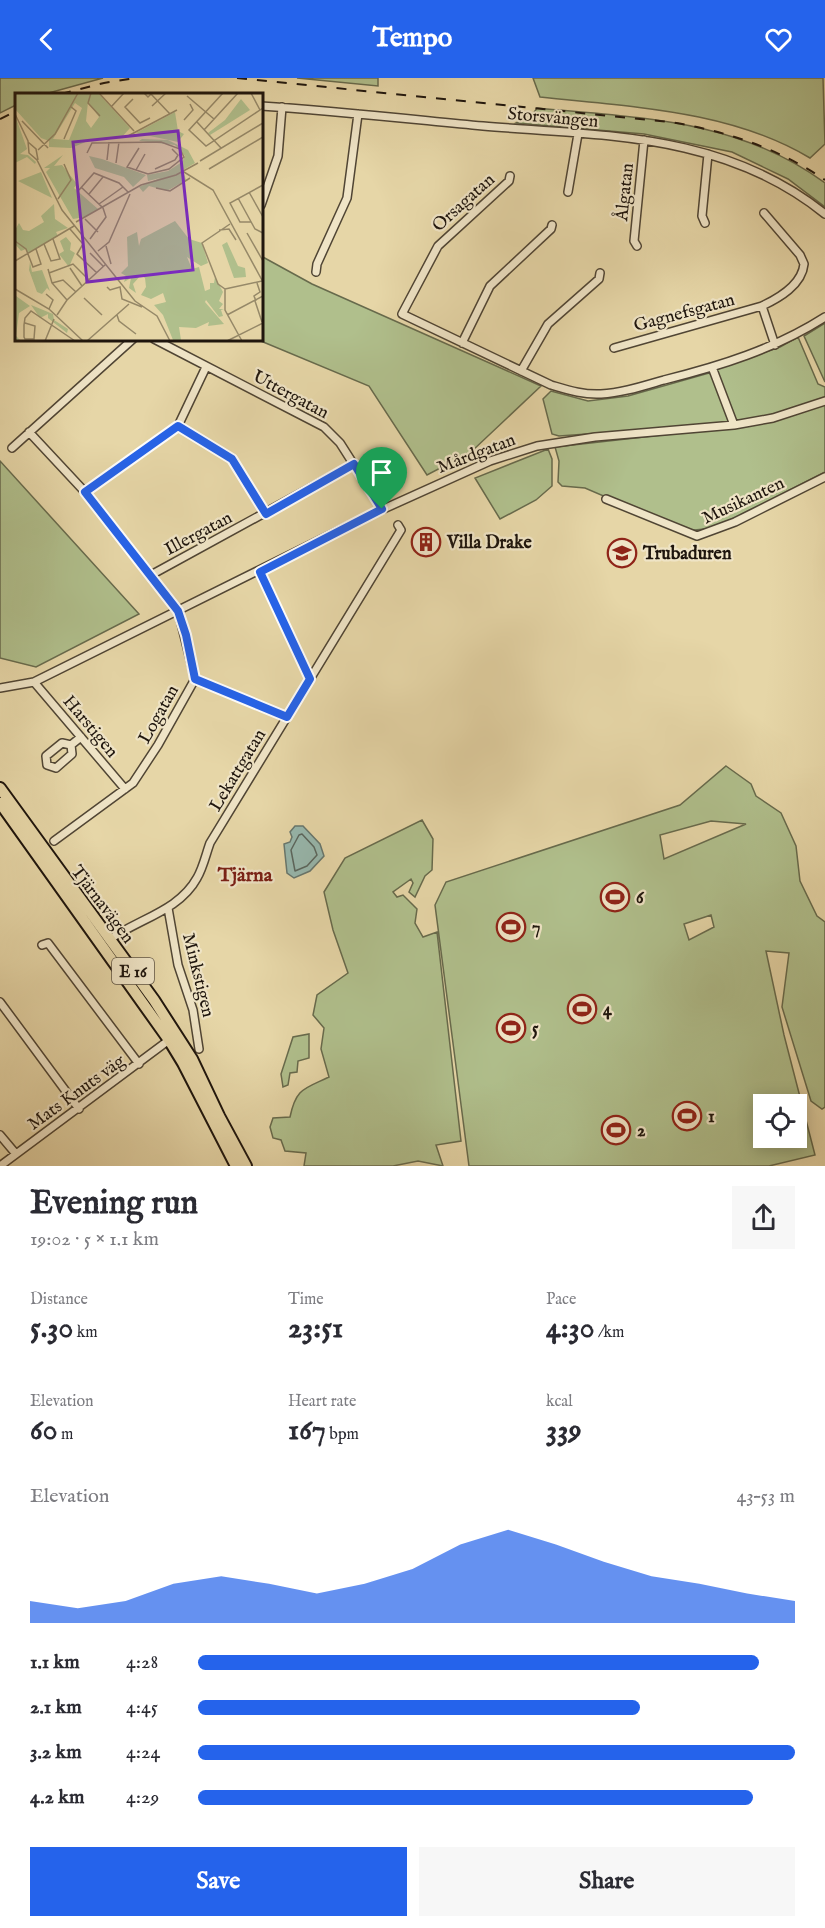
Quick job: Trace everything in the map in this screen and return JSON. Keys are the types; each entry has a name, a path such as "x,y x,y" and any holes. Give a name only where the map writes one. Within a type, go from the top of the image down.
{"highway":[{"name":"Tjärnavägen","path":"0,788 154,1000 192,1059 246,1166"},
{"name":"Tjärnavägen","path":"0,803 169,1040 236,1166"}],"street":[{"name":"Storsvängen","path":"262,106 578,134 681,146 732,160 784,185 825,214"},
{"path":"262,202 278,156 282,108"},
{"path":"316,272 317,264 347,198 358,114"},
{"path":"568,192 578,134"},
{"name":"Ålgatan","path":"637,246 634,241 644,141"},
{"path":"705,223 702,216 708,154"},
{"name":"Orsagatan","path":"462,343 402,314 438,246 509,181 510,176"},
{"name":"Gagnefsgatan","path":"614,348 628,340 762,306 779,298 799,279 804,264 800,255 764,213"},
{"path":"552,225 551,229 490,286 462,343 551,385 578,393 601,394 712,367 775,345 825,317"},
{"path":"521,371 548,324 599,279 600,273"},
{"name":"Gagnefsgatan","path":"762,306 775,345"},
{"path":"12,448 132,340"},
{"name":"Uttergatan","path":"156,340 324,427 340,443 382,509"},
{"path":"85,492 178,426 206,367"},
{"path":"712,367 734,425"},
{"name":"Mårdgatan","path":"0,688 34,682 452,476 537,446 595,437 734,425 773,418 825,401"},
{"path":"178,426 232,459 266,514"},
{"name":"Logatan","path":"29,432 85,492 178,611 186,635 195,679 158,745 133,783 54,841"},
{"name":"Illergatan","path":"151,575 354,464"},
{"name":"Musikanten","path":"606,499 697,537 708,535 825,477"},
{"name":"Lekattgatan","path":"109,940 129,925 168,908 183,897 197,878 210,843 401,530 398,525"},
{"path":"260,572 310,679"},
{"path":"195,679 287,717"},
{"name":"Harstigen","path":"34,682 125,789"},
{"path":"71,745 81,737"},
{"name":"Minkstigen","path":"168,908 178,965 193,1010 199,1049"},
{"path":"42,945 48,943 139,1064"},
{"path":"0,1002 79,1109"},
{"name":"Mats Knuts väg","path":"0,1166 169,1040"},
{"path":"0,1135 16,1154"}],"green space":[{"path":"0,78 103,78 49,93 15,93 15,106 0,113"},
{"path":"297,78 378,78 378,86"},
{"path":"533,78 823,78 825,144 810,158 779,142 713,120 644,108 540,97"},
{"path":"537,108 687,125 758,146 792,162 825,183 825,207 788,179 732,152 644,134 516,123 533,114"},
{"path":"262,257 312,284 541,386 471,452 427,475 369,386 258,340 262,340"},
{"path":"825,323 825,382 804,336"},
{"path":"798,337 818,384 825,387 825,398 773,415 737,422 716,373 719,368 780,347"},
{"path":"709,373 713,376 729,419 726,424 559,436 552,434 543,399 551,391 588,401 628,396"},
{"path":"825,404 825,472 714,528 685,531 585,488 562,486 558,482 559,461 555,447 733,427"},
{"path":"548,449 552,459 552,486 536,500 500,519 475,478"},
{"path":"0,461 139,614 36,667 0,658"},
{"path":"726,766 751,784 756,796 781,813 796,846 800,881 817,916 825,922 825,1107 822,1109 811,1101 782,1007 789,953 766,951 799,1094 753,1094 753,1148 807,1148 807,1124 815,1155 769,1166 469,1166 435,905 446,882 680,805","holes":["711,821 746,824 664,859 660,835","711,915 714,927 689,940 684,924"]},
{"path":"422,820 433,839 432,870 425,876 415,897 409,892 413,883 411,879 393,892 397,897 403,895 417,909 415,923 423,937 437,932 461,1141 436,1145 443,1166 418,1161 393,1166 304,1166 306,1153 285,1151 281,1140 273,1138 270,1127 273,1118 290,1117 295,1100 302,1091 329,1077 321,1049 324,1028 313,1015 317,995 348,973 333,930 324,892 345,858"},
{"path":"309,1034 309,1058 298,1061 297,1072 290,1073 288,1085 283,1087 281,1074 293,1037"}],"water":[{"path":"295,826 303,826 320,844 324,856 310,871 294,878 287,873 284,844 290,842 292,837 290,832"}],"railway":[{"path":"65,93 135,78"},
{"path":"237,78 670,122 711,130 751,142 789,159 825,180"},
{"path":"0,119 15,112"}],"place":[{"name":"Villa Drake","path":"426,542"},
{"name":"Trubaduren","path":"622,553"},
{"name":"6","path":"615,897"},
{"name":"7","path":"511,927"},
{"name":"4","path":"582,1009"},
{"name":"5","path":"511,1028"},
{"name":"1","path":"687,1116"},
{"name":"2","path":"616,1130"}],"district":[{"name":"Tjärna","path":"245,874"}],"route":[{"path":"178,426 232,459 266,514 354,464 382,509 260,572 310,679 287,717 195,679 186,635 178,611 85,492 178,426"}]}
